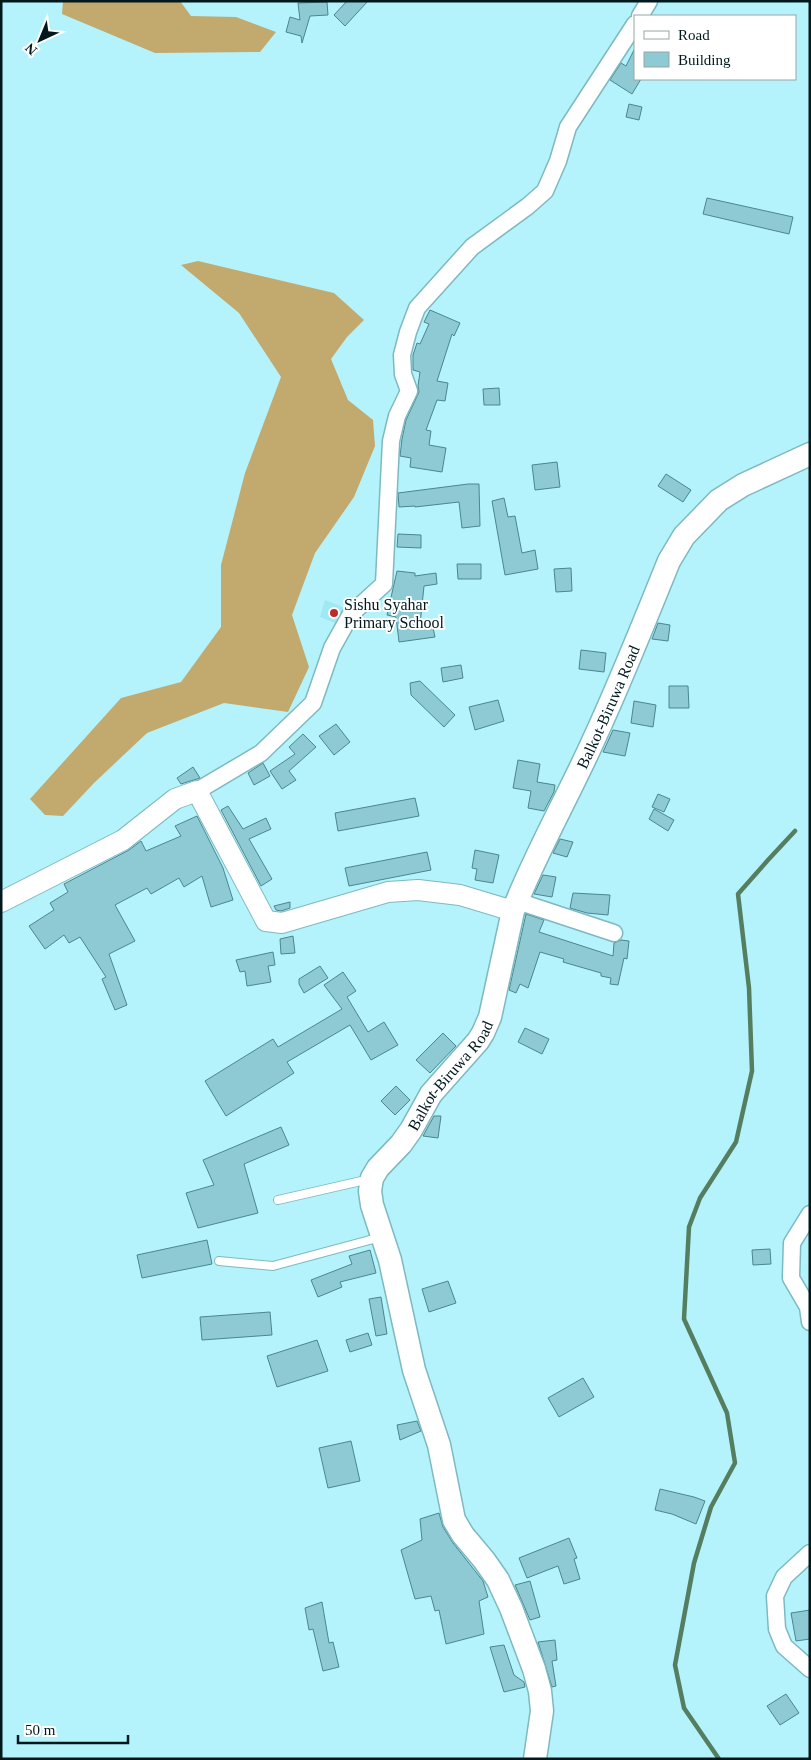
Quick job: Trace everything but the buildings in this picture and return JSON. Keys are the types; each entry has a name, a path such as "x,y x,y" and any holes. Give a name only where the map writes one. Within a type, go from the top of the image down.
{"main road":[{"name":"Balkot-Biruwa Road","path":"372,1178 378,1168 401,1144 411,1130 431,1094 483,1033 490,1017 515,906 528,874 594,740 669,560 684,536 720,500 743,485 810,454"},
{"path":"372,1178 370,1191 372,1206 390,1260 414,1370 439,1445 454,1520 463,1535 498,1580 511,1608 534,1669 540,1691 542,1711 535,1759"}],"street":[{"path":"641,15 650,1"},
{"path":"1,902 123,840 176,798 197,791 261,753 313,703 332,648 351,614 384,584 391,441 397,416 409,391 403,374 402,355 408,332 418,308 472,247 528,206 546,190 558,161 568,127 634,26"},
{"path":"197,791 266,921 282,923 388,892 418,890 460,894 515,906 614,933"},
{"path":"810,1214 792,1243 791,1278 808,1307 810,1322"},
{"path":"810,1553 784,1576 775,1596 777,1629 784,1646 810,1669"}],"lane":[{"path":"278,1200 372,1178"},
{"path":"219,1262 273,1266 383,1237"}],"shaded area":[{"path":"63,1 180,1 191,16 236,17 276,32 260,52 155,53 62,14"},
{"path":"198,261 334,293 364,320 347,337 331,359 348,400 373,420 375,446 354,497 315,553 292,615 309,667 288,712 224,703 147,733 94,783 63,816 45,815 30,799 121,698 181,682 221,627 221,565 245,473 281,377 239,313 181,265"},
{"name":"Sishu Syahar Primary School","path":"325,600 348,609 342,626 320,617"}],"waterway":[{"path":"719,1759 684,1708 675,1665 694,1563 711,1507 735,1463 727,1413 684,1319 689,1227 700,1198 736,1142 752,1071 749,988 738,894 795,831"}],"place":[{"name":"Sishu Syahar Primary School","path":"334,613"}]}
